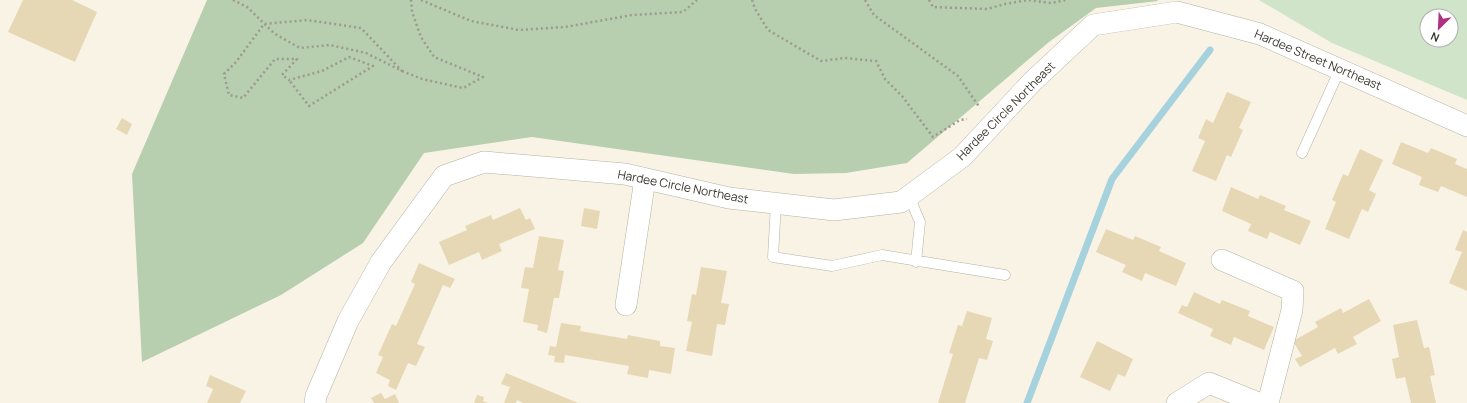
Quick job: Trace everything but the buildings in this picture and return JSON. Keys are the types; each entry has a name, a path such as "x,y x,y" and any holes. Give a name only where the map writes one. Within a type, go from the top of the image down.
{"street":[{"name":"Hardee Street Northeast","path":"1093,25 1177,12 1260,34 1467,126"},
{"name":"Hardee Circle Northeast","path":"315,403 316,396 348,321 378,269 444,176 484,162 625,174 729,198 834,210 901,202 962,157 1032,82 1093,25"},
{"path":"626,305 645,179"},
{"path":"1222,260 1293,291 1292,310 1268,403"},
{"path":"1177,403 1208,383 1258,403"}],"lane":[{"path":"1302,153 1340,69"},
{"path":"909,196 920,222 916,262"},
{"path":"776,204 773,257 832,266 882,255 916,262 1005,275"}],"path":[{"path":"233,0 246,6 275,34 300,48 330,45 366,53 422,79 463,88 483,77 434,57 421,37 412,12 411,0"},
{"path":"421,0 472,21 519,30 565,27 632,14 683,12 697,0"},
{"path":"752,0 755,10 768,30 821,61 844,58 876,61 885,79 902,96 933,137 960,120 972,119"},
{"path":"865,0 874,15 958,76 980,108 976,114"},
{"path":"929,0 933,7 987,9 1028,0 1051,3 1066,0"},
{"path":"289,80 322,71 349,57 373,66 309,106 289,80 282,75 296,59 275,59 243,98 228,95 224,74 236,62 264,24 307,20 361,28 402,71"}],"green space":[{"path":"207,0 1158,1 1096,8 1049,42 907,163 846,173 794,174 532,137 424,153 363,243 281,295 142,362 132,174"},
{"path":"1259,0 1467,0 1467,100 1332,43"}],"waterway":[{"path":"1027,403 1112,179 1210,50"}]}
